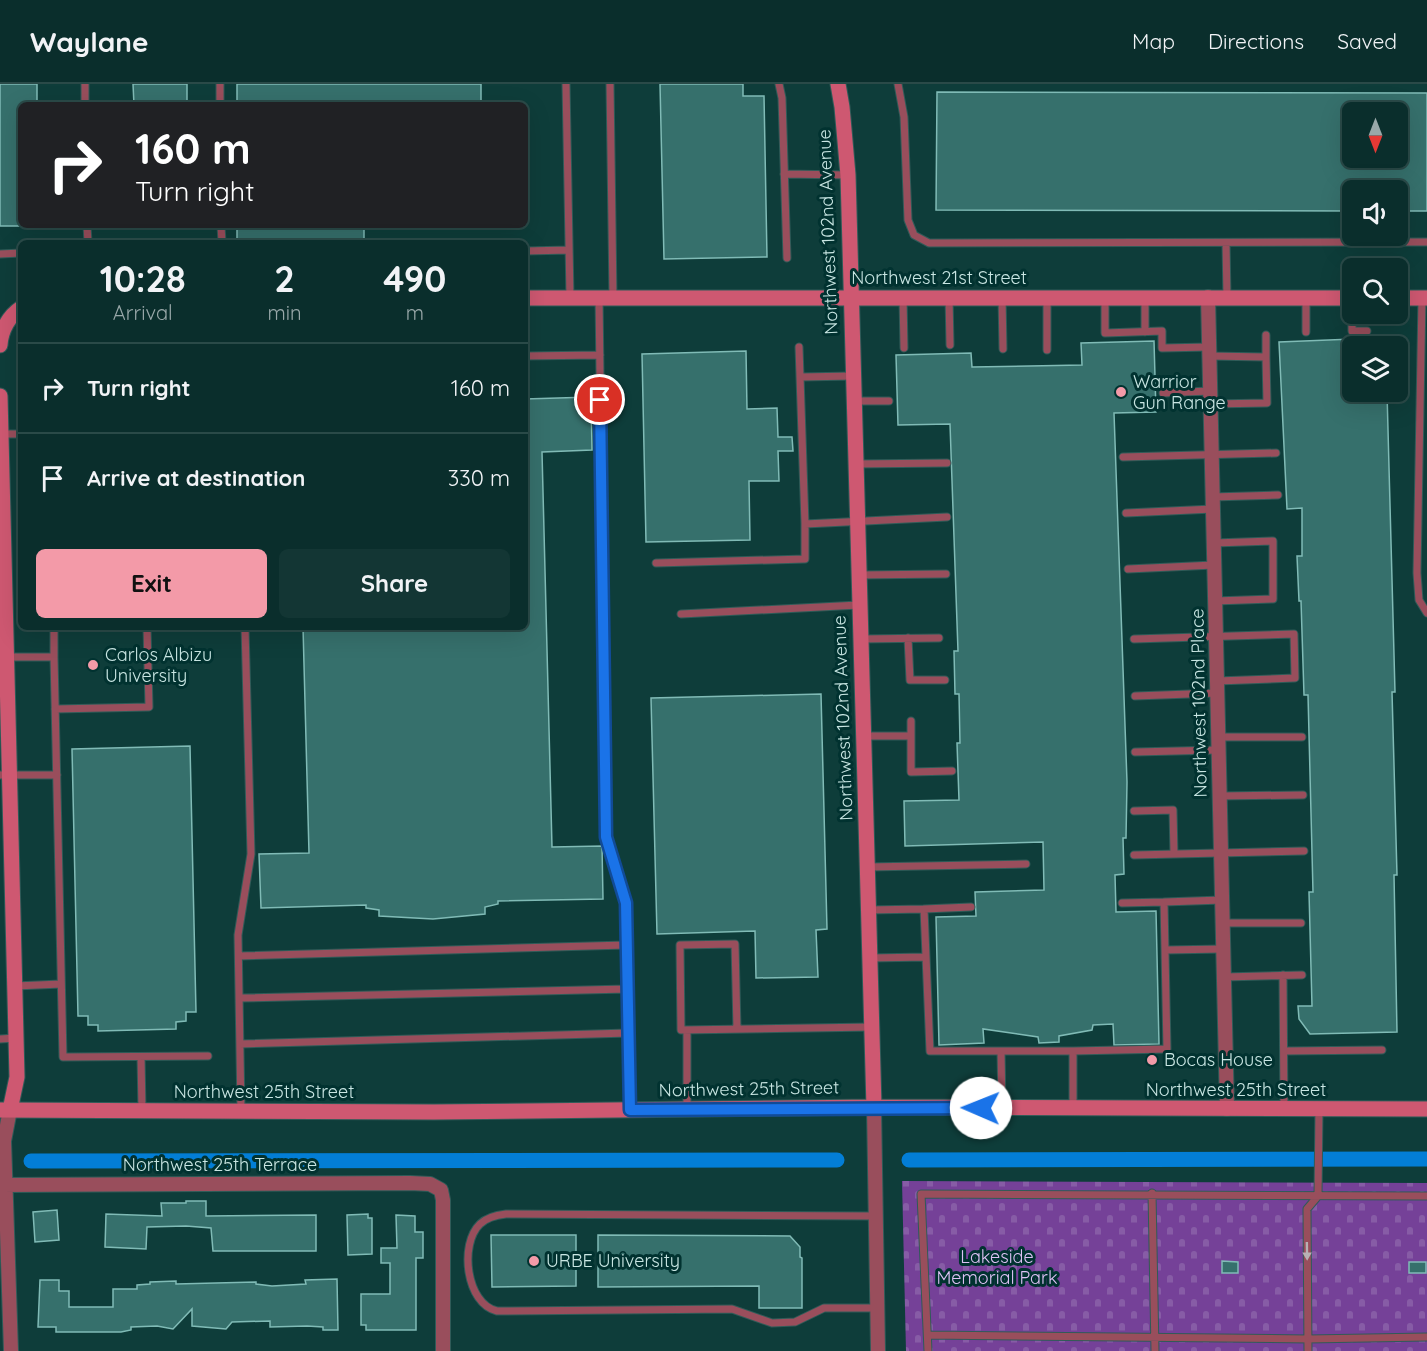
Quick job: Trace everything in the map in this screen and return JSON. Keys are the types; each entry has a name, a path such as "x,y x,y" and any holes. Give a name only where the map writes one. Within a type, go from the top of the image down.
{"street":[{"name":"Northwest 102nd Avenue","path":"838,84 848,175 872,1027 878,1351"},
{"name":"Northwest 102nd Place","path":"1208,297 1227,1109"},
{"name":"Northwest 21st Street","path":"528,298 1342,298"},
{"path":"1408,298 1425,298"},
{"path":"0,345 1,337 17,311"},
{"path":"0,396 2,559 7,657 6,867 15,986 17,1077 5,1110 4,1141 3,1184 10,1351"},
{"name":"Northwest 25th Street","path":"5,1110 630,1110 874,1107 1427,1109"},
{"name":"Northwest 25th Terrace","path":"3,1184 410,1183 439,1188 443,1205 443,1351"}],"lane":[{"path":"85,84 85,102"},
{"path":"220,84 220,102"},
{"path":"566,84 570,298"},
{"path":"610,84 606,297 600,355 606,837 626,903 630,1110"},
{"path":"778,84 782,98 786,258"},
{"path":"898,84 904,117 908,220 910,228 921,240 937,244 1427,242"},
{"path":"784,174 848,175"},
{"path":"1226,243 1227,297"},
{"path":"528,250 569,250"},
{"path":"0,254 18,253"},
{"path":"903,297 904,348"},
{"path":"949,297 950,345"},
{"path":"1002,297 1003,349"},
{"path":"1047,297 1047,350"},
{"path":"1105,297 1105,333 1162,331 1162,348 1266,357"},
{"path":"1145,297 1145,332"},
{"path":"1305,332 1306,297"},
{"path":"1425,298 1417,573 1419,600 1427,613"},
{"path":"1352,324 1352,331 1367,331"},
{"path":"1163,393 1267,403 1266,335"},
{"path":"656,564 805,559 799,347"},
{"path":"528,356 600,355"},
{"path":"800,377 853,376"},
{"path":"854,401 889,401"},
{"path":"1,434 18,434"},
{"path":"1123,457 1276,453"},
{"path":"855,464 947,463"},
{"path":"1126,513 1278,495"},
{"path":"804,524 947,517"},
{"path":"1214,543 1273,541 1273,599 1215,601"},
{"path":"1128,569 1214,565"},
{"path":"858,575 946,574"},
{"path":"681,614 859,605"},
{"path":"54,630 63,1057 208,1056"},
{"path":"55,709 149,706 147,630"},
{"path":"241,1111 238,935 251,854 245,630"},
{"path":"1134,639 1294,634 1295,678 1135,696"},
{"path":"860,639 939,638"},
{"path":"908,639 910,680 945,680"},
{"path":"7,657 54,657"},
{"path":"911,721 911,772 952,771"},
{"path":"863,736 911,736"},
{"path":"1135,752 1302,737"},
{"path":"6,775 57,775"},
{"path":"1219,796 1303,795"},
{"path":"1134,812 1173,810 1174,854"},
{"path":"1134,855 1304,851"},
{"path":"867,867 1026,864"},
{"path":"1122,903 1222,900"},
{"path":"924,909 930,1051 1167,1049 1164,902"},
{"path":"868,910 971,907"},
{"path":"1222,923 1301,923"},
{"path":"737,1029 735,944 680,945 681,1030 872,1027"},
{"path":"239,956 626,945"},
{"path":"1165,950 1223,949"},
{"path":"870,958 926,957"},
{"path":"1283,975 1284,1110"},
{"path":"1224,976 1302,975"},
{"path":"15,986 61,984"},
{"path":"240,998 627,989"},
{"path":"687,1030 687,1109"},
{"path":"240,1044 628,1033"},
{"path":"0,1039 16,1038"},
{"path":"1284,1051 1382,1050"},
{"path":"1001,1051 1002,1108"},
{"path":"1073,1051 1073,1108"},
{"path":"141,1057 142,1110"},
{"path":"1308,1351 1307,1209 1318,1196 1318,1110"},
{"path":"1152,1193 1155,1351"},
{"path":"928,1351 921,1194 1152,1193 1427,1196"},
{"path":"874,1216 506,1214 489,1218 477,1227 471,1239 469,1265 472,1287 477,1299 489,1309 497,1311 732,1309 766,1322 795,1323 824,1308 877,1308"},
{"path":"928,1335 1308,1339 1427,1337"}],"green space":[{"name":"Lakeside Memorial Park","path":"902,1181 1427,1183 1427,1351 906,1351"}],"building":[{"path":"0,84 37,84 37,102 18,102 18,226 0,226"},
{"path":"133,84 187,84 187,102 134,102"},
{"path":"237,84 481,84 481,102 237,102"},
{"path":"660,84 743,84 743,96 764,96 767,257 664,259"},
{"path":"937,92 1427,93 1427,211 1408,211 1408,180 1342,180 1342,211 936,210"},
{"path":"237,228 364,228 364,240 237,240"},
{"path":"1342,339 1342,402 1387,402 1395,692 1392,692 1397,875 1394,875 1397,1032 1310,1034 1299,1019 1298,1006 1312,1006 1309,892 1313,892 1308,695 1304,695 1297,556 1302,556 1302,508 1287,509 1279,342"},
{"path":"1154,341 1156,412 1114,413 1127,782 1126,838 1123,838 1124,874 1115,875 1116,912 1156,911 1159,1044 1114,1045 1113,1024 1093,1025 1092,1030 1059,1036 1059,1042 1039,1043 1038,1037 983,1029 984,1043 939,1045 936,917 976,916 975,892 1044,890 1043,842 905,846 904,801 959,800 957,743 960,743 959,694 955,694 954,651 958,651 950,424 898,425 896,355 971,353 972,367 1082,365 1081,343"},
{"path":"746,351 747,409 777,408 778,437 792,437 793,451 778,451 779,481 749,481 750,540 646,542 642,354"},
{"path":"591,397 592,450 542,452 552,847 602,846 603,899 498,901 498,904 485,907 485,914 433,919 379,916 379,910 366,908 366,905 261,908 259,854 309,853 303,630 528,630 528,399"},
{"path":"821,694 827,929 816,930 818,977 756,978 755,931 657,934 651,698"},
{"path":"190,746 196,1012 186,1012 186,1021 176,1022 176,1029 98,1031 98,1025 88,1025 88,1016 78,1016 72,749"},
{"path":"186,1201 206,1201 206,1216 316,1215 316,1251 213,1251 211,1228 186,1226 147,1227 146,1249 105,1247 106,1214 162,1216 161,1203 186,1203"},
{"path":"57,1210 59,1240 35,1242 33,1212"},
{"path":"368,1214 368,1218 372,1218 372,1254 348,1255 347,1215"},
{"path":"396,1215 415,1216 415,1232 423,1232 423,1258 416,1258 416,1330 366,1330 366,1325 361,1325 361,1294 390,1294 390,1263 381,1263 381,1248 397,1248"},
{"name":"URBE University","path":"491,1235 576,1235 576,1286 492,1287"},
{"path":"598,1235 790,1236 800,1247 802,1258 802,1308 759,1308 759,1286 598,1287"},
{"path":"1222,1261 1238,1262 1238,1273 1222,1273"},
{"path":"1409,1262 1426,1262 1426,1273 1409,1273"},
{"path":"337,1279 338,1330 323,1330 323,1327 307,1326 270,1327 270,1321 232,1322 226,1329 192,1326 192,1309 173,1329 157,1326 131,1327 131,1330 121,1332 56,1332 56,1327 38,1327 40,1280 59,1280 59,1291 69,1291 69,1307 113,1307 113,1289 137,1289 137,1285 150,1284 150,1282 176,1281 176,1284 256,1282 256,1284 272,1286 306,1284 305,1280"}],"waterway":[{"path":"909,1160 1427,1159"},
{"path":"31,1161 837,1160"}],"place":[{"name":"Warrior Gun Range","path":"1121,392"},
{"name":"Carlos Albizu University","path":"93,665"},
{"name":"Bocas House","path":"1152,1060"},
{"name":"URBE University","path":"534,1261"}],"route":[{"path":"600,400 606,837 626,903 630,1110 981,1108"}]}
